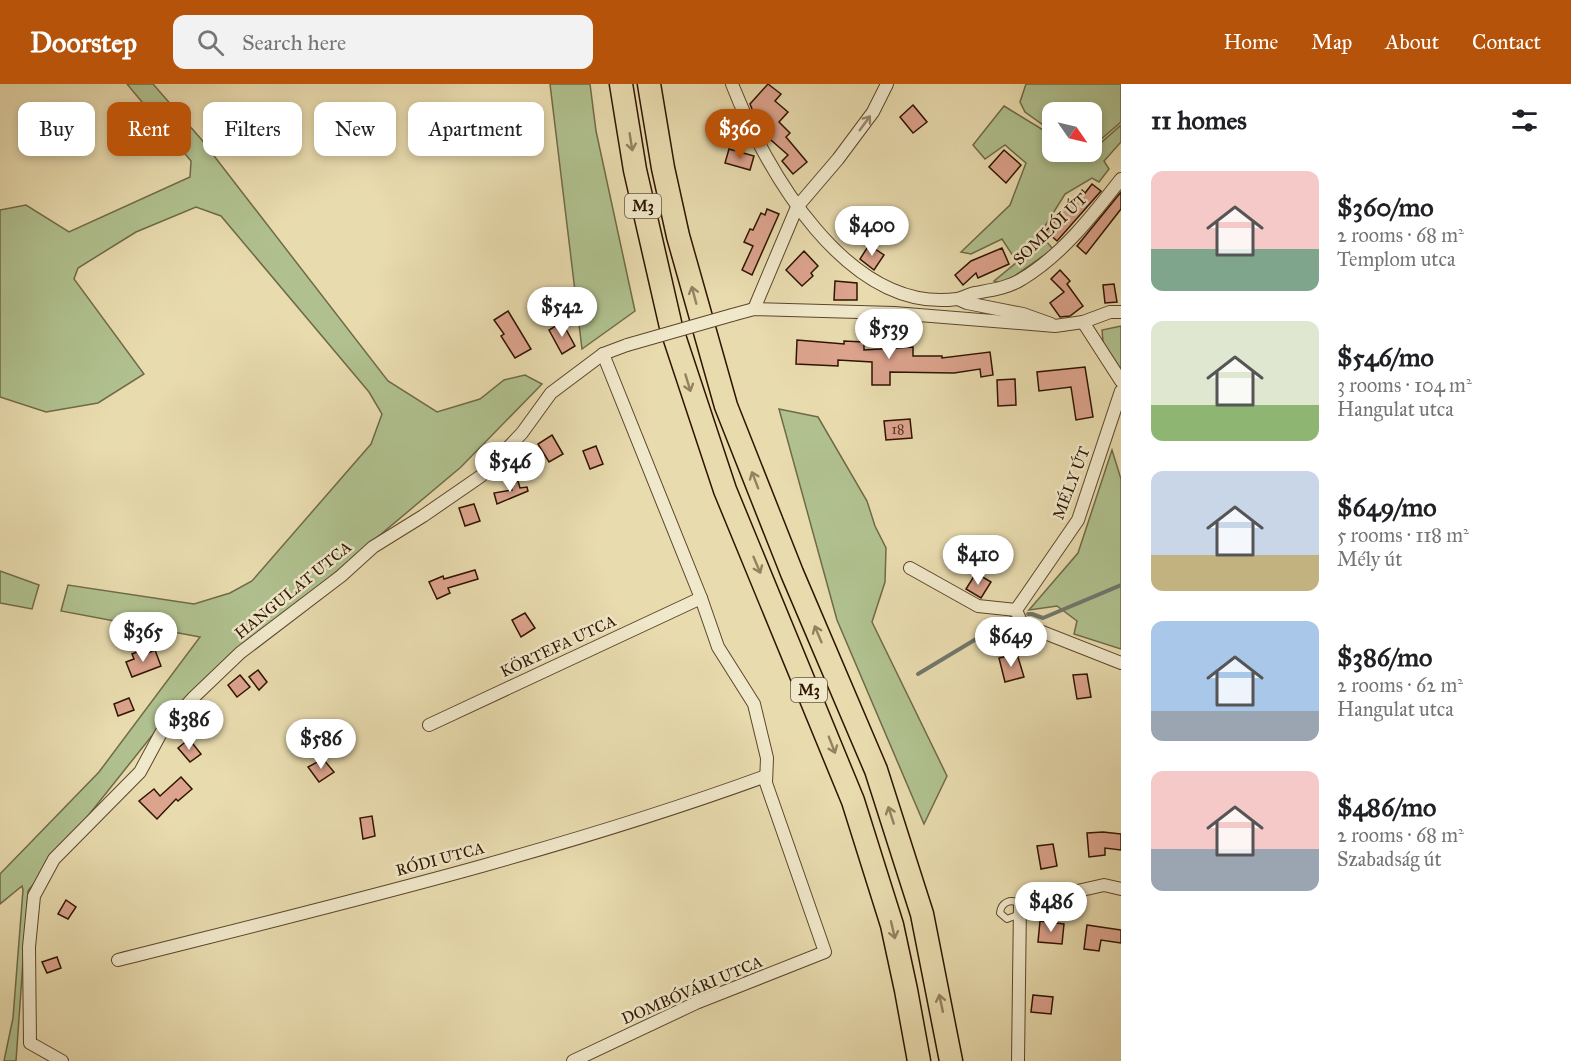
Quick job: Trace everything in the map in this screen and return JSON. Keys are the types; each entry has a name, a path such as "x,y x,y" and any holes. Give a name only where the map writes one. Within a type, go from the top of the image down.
{"highway":[{"name":"M3","path":"621,84 649,238 674,339 725,490 853,801 892,925 919,1061"},
{"name":"M3","path":"649,84 663,168 678,236 726,406 792,573 876,770 922,914 951,1061"}],"street":[{"name":"SOMLÓI ÚT","path":"732,84 762,146 797,207 833,249 867,274 897,291 913,295 958,299 967,303 1023,314 1055,326"},
{"path":"754,309 797,207 838,159 873,112 887,84"},
{"name":"SOMLÓI ÚT","path":"958,299 1022,280 1080,228 1121,179"},
{"name":"SOMLÓI ÚT","path":"754,309 894,313 1055,326 1083,322 1110,312 1121,312"},
{"name":"HANGULAT UTCA","path":"62,1061 30,1042 29,947 34,897 54,859 140,772 161,733 194,697 240,653 341,576 373,547 481,476 522,433 551,393 603,354 754,309"},
{"path":"1083,322 1121,381"},
{"path":"603,354 701,598 718,648 754,704 766,758 766,776"},
{"name":"MÉLY ÚT","path":"1016,610 1078,520 1121,391"},
{"path":"910,568 978,606 1016,610 1022,624 1121,663"},
{"name":"KÖRTEFA UTCA","path":"429,725 701,598"},
{"name":"DOMBÓVÁRI UTCA","path":"573,1061 696,1003 825,952 766,783 766,776"},
{"name":"RÓDI UTCA","path":"118,960 454,873 668,812 766,776"},
{"path":"1018,1061 1020,909 1104,885 1121,889"}],"green space":[{"path":"127,84 153,84 169,102 142,102"},
{"path":"550,84 590,84 596,131 635,311 582,349"},
{"path":"1026,84 1121,84 1121,122 1102,138 1102,102 1042,102 1042,124 1025,112 1020,102"},
{"path":"1004,106 1042,129 1042,162 1102,162 1102,142 1121,125 1121,142 1104,161 1109,169 1099,182 1092,178 1065,194 1040,234 1053,249 1003,284 994,281 1017,262 1002,239 971,254 961,252 1010,205 1026,163 1005,145 985,159 973,145"},
{"path":"191,128 203,142 203,156 214,156 388,381 437,412 480,399 504,380 525,375 542,384 461,467 174,708 28,891 16,1061 4,1061 13,1018 23,890 22,886 0,904 0,874 99,772 200,637 61,611 68,585 194,604 230,593 252,581 371,444 382,414 369,392 221,216 196,207 136,232 78,268 74,279 144,374 98,403 46,412 0,397 0,210 26,205 69,232 190,177 191,161 187,156 191,156"},
{"path":"1121,326 1121,369 1104,353 1102,330"},
{"path":"779,409 818,417 867,501 875,526 886,548 885,582 872,622 947,776 924,824 837,620"},
{"path":"1112,450 1121,479 1121,649 1074,634 1077,621 1057,606 1029,610 1078,553"},
{"path":"0,571 39,585 32,609 0,603"}],"building":[{"path":"768,84 781,94 775,101 788,112 779,122 790,133 786,137 807,162 793,174 782,161 788,155 763,133 762,130 766,126 754,114 750,104"},
{"path":"913,105 927,122 913,133 900,117"},
{"path":"729,149 754,156 750,170 725,163"},
{"path":"1004,150 1021,165 1006,183 989,167"},
{"path":"1092,184 1101,191 1057,241 1046,231 1082,190 1085,193"},
{"path":"1121,192 1121,209 1086,254 1077,246"},
{"path":"767,209 779,214 752,275 742,270 753,246 744,242 761,213 765,215"},
{"path":"869,245 884,255 874,270 860,259"},
{"path":"1002,248 1009,264 978,278 976,273 963,285 955,275 971,261"},
{"path":"804,251 818,266 811,273 813,276 802,286 786,270"},
{"path":"1060,270 1070,281 1067,284 1083,306 1070,316 1060,317 1050,303 1064,292 1051,279"},
{"path":"835,281 857,283 857,300 834,300"},
{"path":"1114,284 1117,302 1105,303 1103,285"},
{"path":"508,311 531,349 515,358 501,336 504,334 494,320"},
{"path":"562,322 575,346 562,354 549,330"},
{"path":"797,340 844,344 844,341 864,342 864,350 913,347 913,356 942,356 942,358 990,352 993,375 981,377 980,369 954,373 890,372 890,385 872,385 872,362 838,360 838,366 796,364"},
{"path":"1085,367 1093,417 1076,420 1071,387 1039,391 1037,372"},
{"path":"1015,379 1016,405 998,406 997,380"},
{"path":"910,419 912,438 886,440 884,421"},
{"path":"552,435 563,454 549,462 538,444"},
{"path":"596,446 603,464 590,469 583,451"},
{"path":"518,481 520,488 527,487 528,491 497,504 494,493 512,490 510,484"},
{"path":"474,504 480,521 465,526 459,508"},
{"path":"475,570 478,579 448,588 450,593 437,599 429,582 443,576 444,579"},
{"path":"976,573 991,582 981,598 966,589"},
{"path":"525,613 535,628 521,637 512,620"},
{"path":"144,649 146,654 155,650 161,666 132,677 126,662 134,659 132,654"},
{"path":"1017,654 1024,677 1005,682 999,658"},
{"path":"258,670 267,682 259,690 249,677"},
{"path":"1087,674 1091,697 1077,699 1073,675"},
{"path":"240,675 250,687 237,697 228,685"},
{"path":"129,698 134,710 118,716 114,704"},
{"path":"189,739 201,754 190,762 178,748"},
{"path":"323,759 334,772 319,782 308,767"},
{"path":"181,777 192,789 178,801 176,799 157,819 139,801 154,789 160,796"},
{"path":"372,816 375,836 363,839 360,818"},
{"path":"1087,833 1121,834 1121,850 1105,848 1105,855 1089,857"},
{"path":"1053,844 1057,866 1041,869 1037,846"},
{"path":"66,900 76,907 68,919 58,914"},
{"path":"1040,921 1064,924 1062,944 1038,942"},
{"path":"1087,925 1121,930 1121,943 1101,940 1099,951 1084,949"},
{"path":"57,957 61,968 47,973 42,962"},
{"path":"1033,995 1053,997 1051,1014 1031,1012"}],"waterway":[{"path":"1028,614 1043,618 1121,585"},
{"path":"918,674 1011,618"}]}
